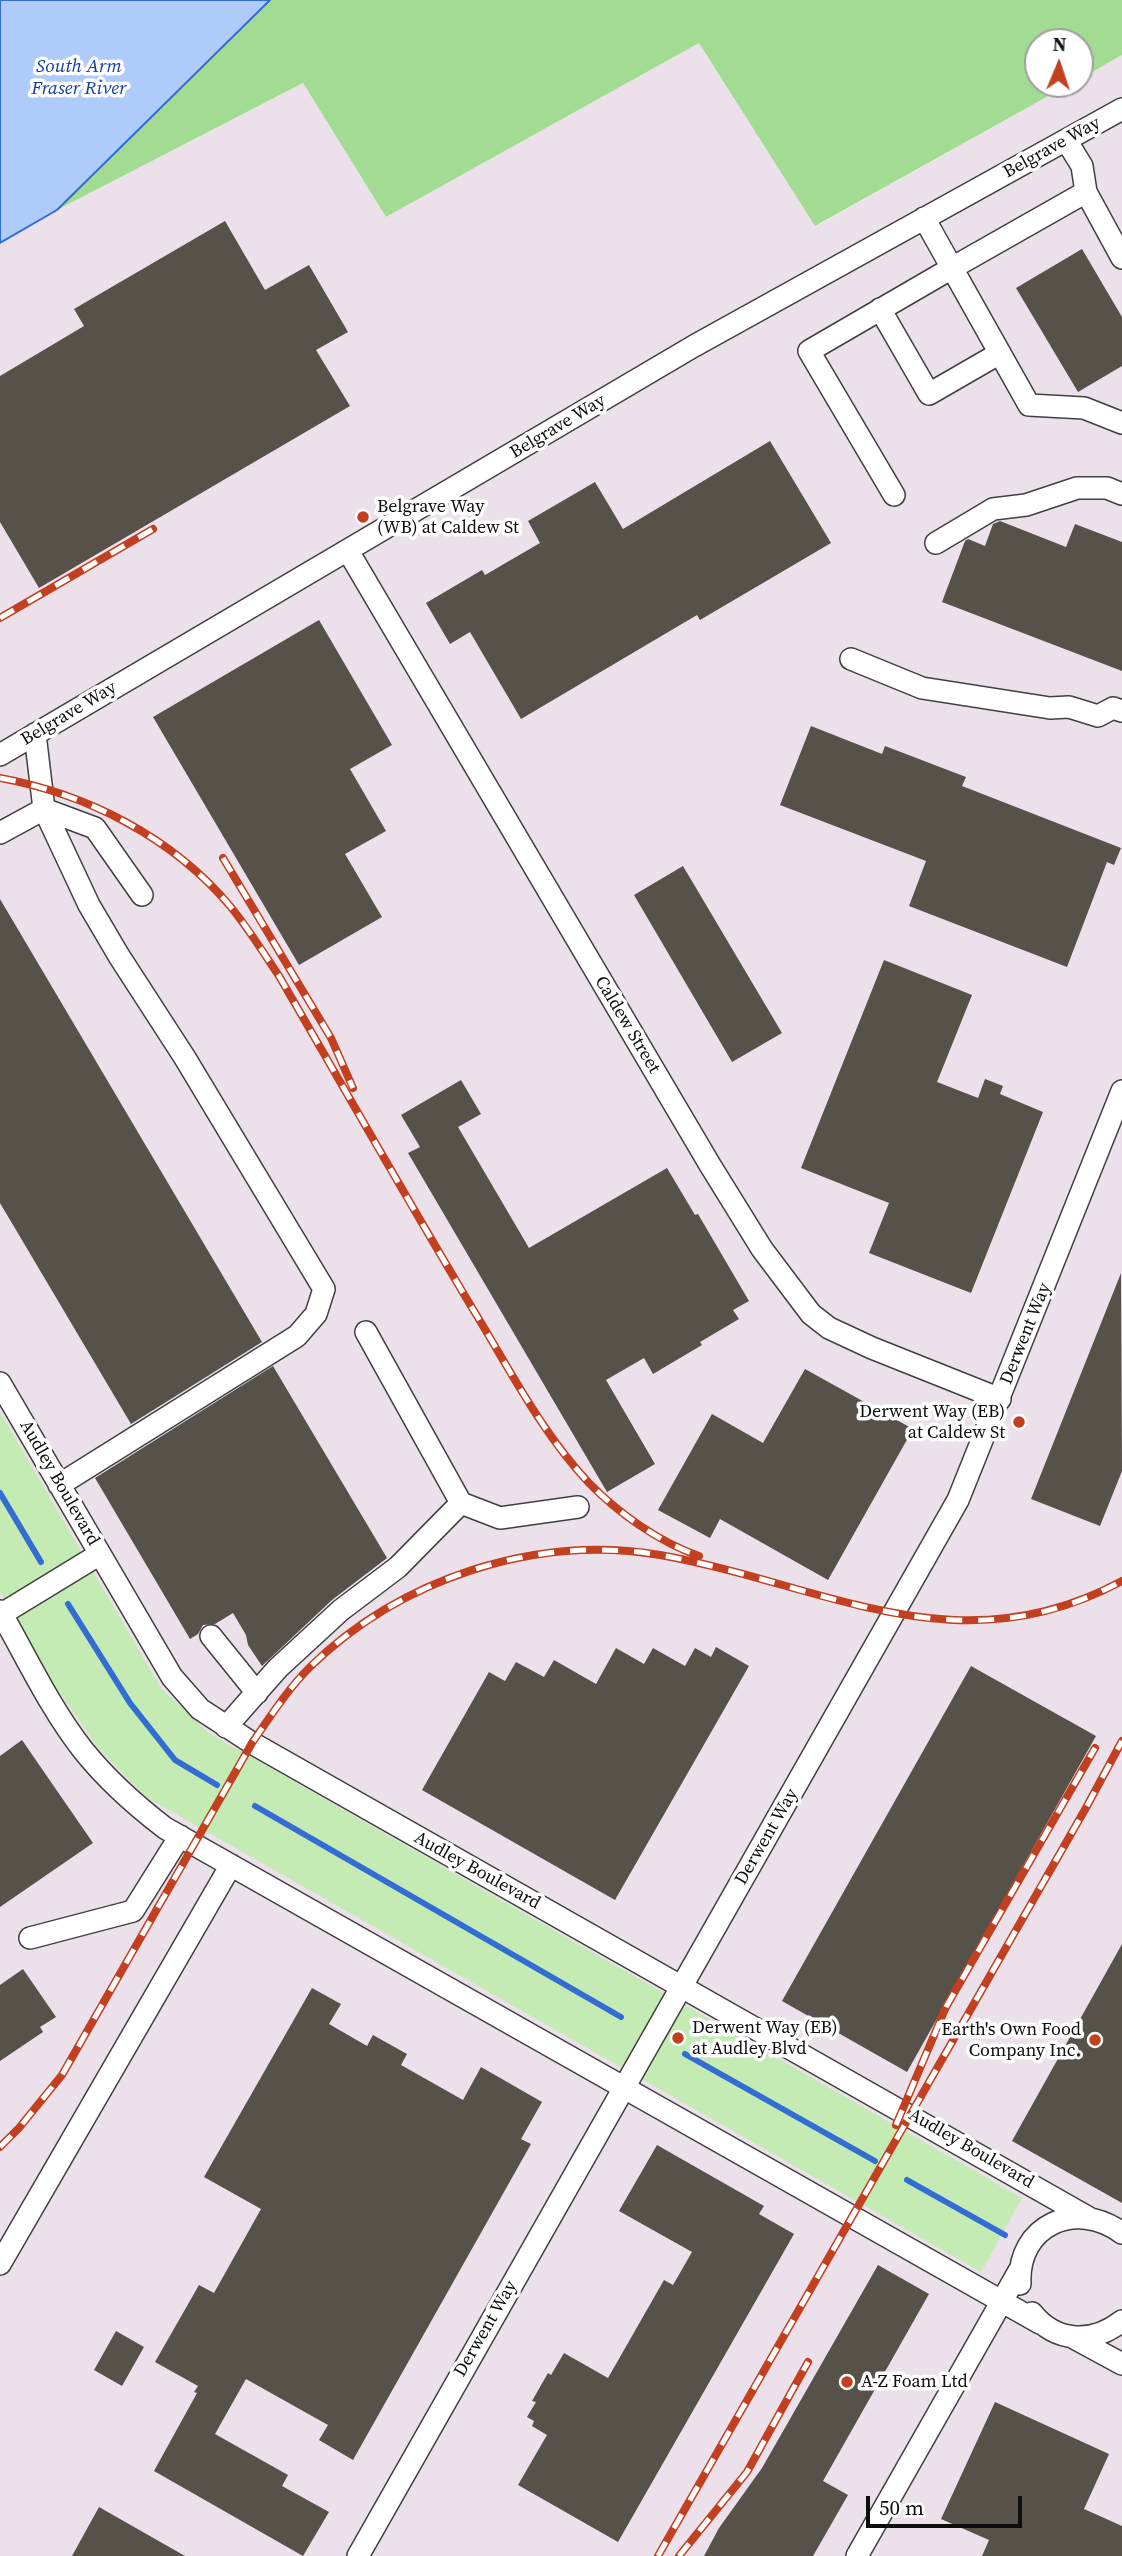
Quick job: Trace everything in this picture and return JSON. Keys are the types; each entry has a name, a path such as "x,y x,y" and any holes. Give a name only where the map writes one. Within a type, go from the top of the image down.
{"street":[{"name":"Belgrave Way","path":"0,755 694,346 1122,109"},
{"path":"1066,140 1082,166 1086,192 1122,258"},
{"path":"894,495 809,351 1086,192"},
{"path":"924,218 1029,405 1084,408 1122,423"},
{"path":"880,309 929,394 1000,353"},
{"path":"936,543 993,509 1026,506 1077,488 1107,488 1122,494"},
{"name":"Caldew Street","path":"348,551 703,1153 762,1249 796,1297 811,1314 829,1328 1000,1399"},
{"path":"851,659 922,688 1050,708 1069,707 1098,716 1113,708 1122,711"},
{"path":"36,734 44,809 95,915 119,956 150,1000 324,1289 316,1314 297,1336 59,1485"},
{"path":"0,833 44,809 95,828 142,895"},
{"name":"Derwent Way","path":"358,2556 958,1500 1122,1091"},
{"path":"366,1332 461,1503 500,1518 578,1507"},
{"name":"Audley Boulevard","path":"0,1383 172,1677 200,1709 226,1727 1090,2218 1105,2222 1122,2233"},
{"path":"226,1727 278,1668 341,1610 398,1567 461,1503"},
{"path":"100,1554 1,1614 82,1749 136,1805 180,1836 1056,2333 1074,2338 1122,2364"},
{"path":"211,1636 257,1693"},
{"path":"30,1938 133,1911 180,1836"},
{"path":"0,2264 231,1865"},
{"path":"857,2556 1003,2302 1019,2271 1024,2253 1035,2237 1049,2225 1068,2218 1090,2218"},
{"path":"1019,2271 1020,2290 1027,2308 1040,2323"},
{"path":"1074,2338 1093,2337 1111,2330 1122,2321"}],"shaded area":[{"path":"699,43 816,226 1045,98 1094,98 1094,71 1122,55 1122,2556 0,2556 0,243 57,210 303,83 386,217"}],"green space":[{"path":"270,0 1122,0 1122,55 1094,71 1094,28 1024,28 1024,98 1045,98 815,226 699,43 386,217 303,83 57,210"},
{"path":"0,1412 161,1688 209,1733 1022,2198 981,2272 146,1797 99,1749 55,1686 0,1592"}],"water":[{"name":"South Arm Fraser River","path":"0,0 270,0 57,210 0,243"}],"building":[{"path":"225,221 265,290 309,265 348,332 316,350 350,406 39,588 0,522 0,376 84,326 74,309"},
{"path":"1082,249 1122,317 1122,366 1078,392 1016,288"},
{"path":"770,441 831,543 700,620 697,615 521,719 470,632 450,644 426,603 482,570 485,575 540,543 528,521 595,482 623,529"},
{"path":"1000,521 1066,547 1075,524 1122,542 1122,671 942,602 965,541 968,539 985,546 993,524"},
{"path":"319,620 392,745 350,769 386,831 345,854 382,917 299,965 153,717"},
{"path":"811,726 882,754 885,746 966,777 962,786 1121,848 1114,865 1107,862 1067,967 909,906 926,861 780,805"},
{"path":"683,866 782,1033 732,1062 634,895"},
{"path":"0,899 262,1342 131,1424 0,1203"},
{"path":"884,960 972,995 937,1082 978,1098 985,1079 1003,1086 1000,1094 1043,1112 971,1293 869,1253 889,1203 801,1168"},
{"path":"461,1080 481,1114 458,1127 529,1248 667,1168 695,1215 698,1214 749,1301 733,1310 739,1319 653,1374 644,1358 606,1380 655,1464 607,1492 408,1153 420,1147 401,1115"},
{"path":"1121,1273 1122,1471 1100,1526 1031,1499"},
{"path":"273,1366 387,1558 332,1600 262,1666 248,1645 246,1635 233,1613 215,1624 203,1625 198,1634 190,1639 95,1478"},
{"path":"805,1369 913,1429 828,1580 720,1519 710,1538 658,1510 712,1414 763,1443"},
{"path":"716,1647 749,1666 615,1900 422,1790 489,1672 505,1681 516,1662 544,1677 554,1660 596,1684 616,1648 644,1664 653,1648 685,1666 695,1648 711,1657"},
{"path":"971,1666 1096,1736 907,2072 782,2001"},
{"path":"22,1740 93,1843 0,1907 0,1756"},
{"name":"Earth's Own Food Company Inc.","path":"1122,1944 1122,2203 1012,2141"},
{"path":"23,1969 56,2017 40,2027 43,2032 0,2061 0,1985"},
{"path":"312,1988 341,2004 329,2024 367,2046 373,2035 407,2054 401,2065 463,2100 481,2067 542,2102 521,2139 531,2144 353,2460 319,2440 328,2425 246,2379 215,2434 288,2475 282,2486 329,2512 303,2556 154,2471 197,2393 194,2392 198,2386 155,2362 199,2285 214,2293 261,2209 204,2177"},
{"path":"657,2145 764,2206 759,2214 794,2234 618,2542 518,2485 547,2435 532,2426 534,2421 527,2417 536,2402 532,2401 548,2373 551,2375 564,2353 608,2378 664,2280 673,2285 692,2252 619,2211"},
{"path":"878,2265 929,2294 823,2481 848,2495 813,2556 704,2556 719,2528 762,2468"},
{"path":"116,2331 144,2347 122,2386 94,2370"},
{"path":"995,2402 1109,2454 1084,2509 1122,2526 1122,2556 982,2556 989,2540 941,2519"},
{"path":"99,2507 185,2556 72,2556"}],"waterway":[{"path":"0,1493 41,1562"},
{"path":"68,1604 130,1703 175,1760 217,1785"},
{"path":"255,1806 621,2017"},
{"path":"685,2054 875,2161"},
{"path":"907,2180 1005,2235"}],"railway":[{"path":"0,618 153,529"},
{"path":"0,778 64,795 126,822 182,859 230,906 279,976 449,1270 556,1443 589,1483 626,1516 654,1535 699,1556"},
{"path":"223,858 331,1038 353,1088"},
{"path":"0,2147 62,2075 252,1743 286,1694 310,1667 346,1636 385,1609 427,1587 472,1570 518,1558 565,1551 613,1550 660,1555 891,1612 947,1620 1003,1619 1062,1607 1122,1581"},
{"path":"658,2556 1122,1741"},
{"path":"896,2125 946,2007 1095,1748"},
{"path":"679,2556 747,2472 808,2362"}],"place":[{"name":"Belgrave Way (WB) at Caldew St","path":"363,517"},
{"name":"Derwent Way (EB) at Caldew St","path":"1019,1422"},
{"name":"Derwent Way (EB) at Audley Blvd","path":"678,2038"},
{"name":"Earth's Own Food Company Inc.","path":"1095,2040"},
{"name":"A-Z Foam Ltd","path":"847,2382"}]}
